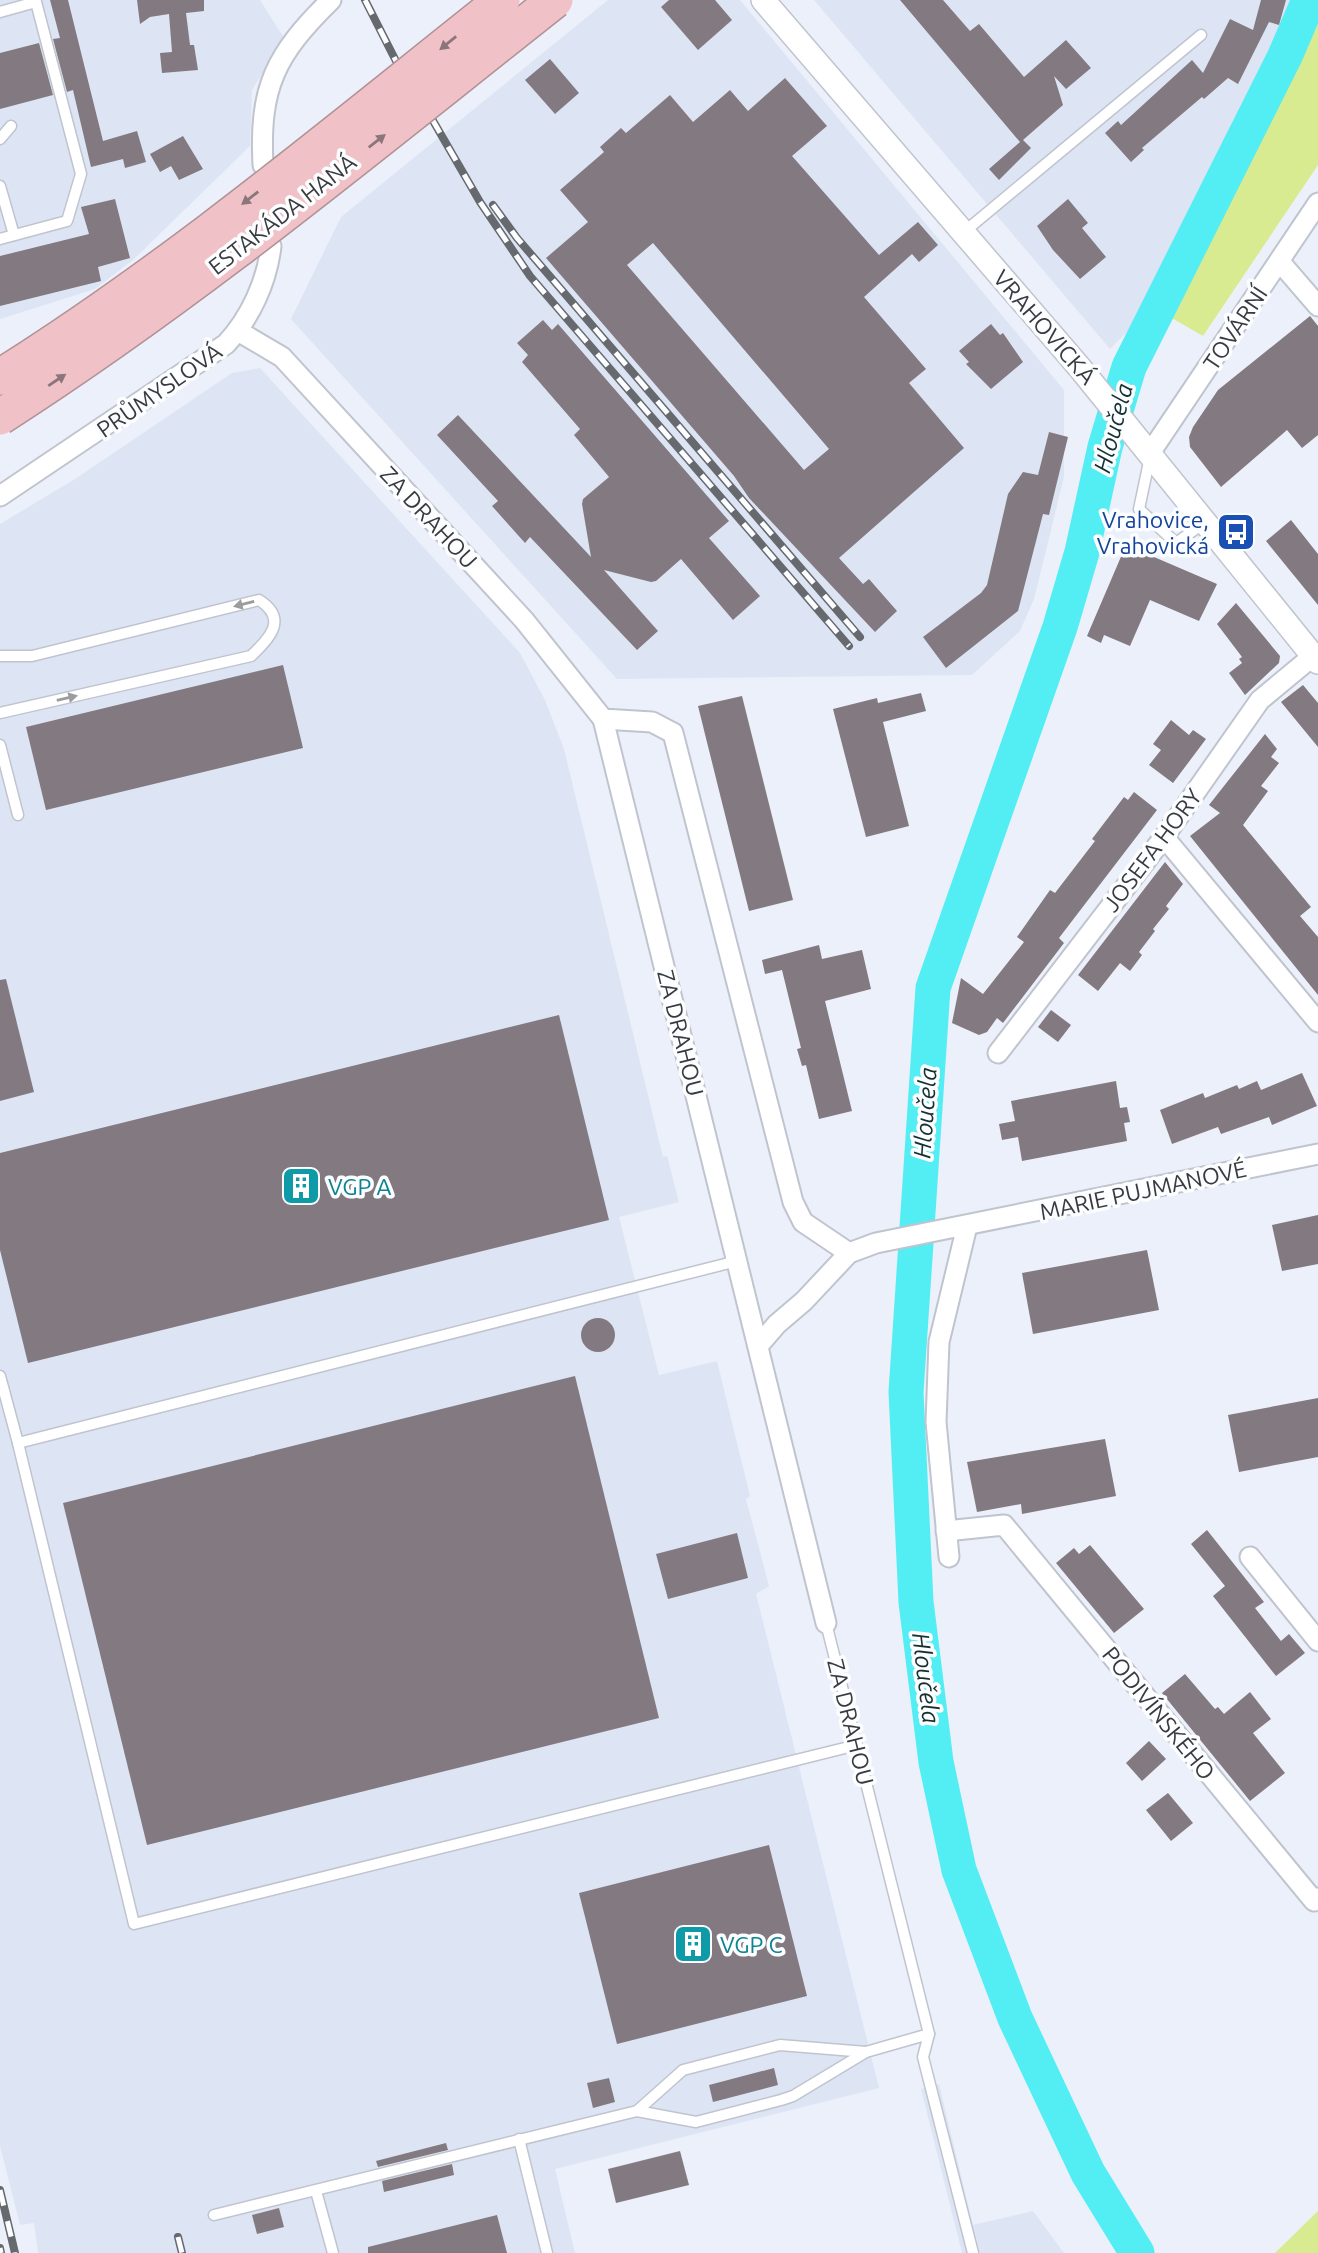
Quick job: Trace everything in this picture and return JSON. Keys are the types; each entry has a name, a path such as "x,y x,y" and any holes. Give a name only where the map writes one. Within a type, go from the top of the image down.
{"highway":[{"name":"ESTAKÁDA HANÁ","path":"0,377 107,307 173,258 502,0"},
{"name":"ESTAKÁDA HANÁ","path":"0,417 147,317 555,0"}],"street":[{"path":"263,165 261,120 265,92 287,52 331,0"},
{"name":"VRAHOVICKÁ","path":"763,0 1090,380 1316,659"},
{"name":"TOVÁRNÍ","path":"1150,453 1318,203"},
{"name":"PRŮMYSLOVÁ","path":"0,496 213,355 239,331 262,284 271,246"},
{"path":"1280,262 1318,306"},
{"name":"ZA DRAHOU","path":"239,331 282,358 524,621 603,719 826,1623"},
{"name":"JOSEFA HORY","path":"998,1052 1164,836 1260,700 1316,659"},
{"path":"603,719 652,722 673,733 793,1202 803,1222 849,1253 758,1346"},
{"path":"1164,836 1318,1021"},
{"name":"MARIE PUJMANOVÉ","path":"849,1253 876,1243 1318,1154"},
{"path":"949,1557 936,1422 939,1342 967,1226"},
{"name":"PODIVÍNSKÉHO","path":"946,1531 1004,1525 1316,1900"},
{"path":"1250,1557 1318,1641"}],"lane":[{"path":"0,12 36,2 81,174 67,221 0,239"},
{"path":"964,233 1201,35"},
{"path":"0,139 11,126"},
{"path":"0,186 14,235"},
{"path":"1150,453 1139,509 1176,543 1205,522"},
{"path":"0,656 32,656 259,600 270,607 275,621 271,637 251,656 0,713"},
{"path":"0,745 18,815"},
{"path":"18,1443 737,1261"},
{"path":"0,1376 134,1924 857,1745"},
{"name":"ZA DRAHOU","path":"826,1623 929,2034 923,2057 973,2253"},
{"path":"214,2216 637,2112 696,2122 793,2096 866,2052 929,2034"},
{"path":"637,2112 683,2070 780,2045 866,2052"},
{"path":"519,2139 547,2253"},
{"path":"316,2190 333,2253"}],"shaded area":[{"path":"0,0 260,0 284,38 252,90 250,146 133,260 95,289 0,319"},
{"path":"608,0 740,0 1064,390 1064,477 1034,599 1020,631 972,675 617,679 291,319 341,217"},
{"path":"814,0 1290,0 1284,30 1143,316 1110,349"},
{"path":"260,368 520,653 545,700 564,749 663,1157 667,1156 679,1202 619,1217 659,1375 717,1361 750,1496 746,1499 769,1586 756,1594 879,2088 555,2169 575,2253 38,2253 34,2223 20,2225 0,2146 0,524 75,479 232,373"},
{"path":"939,2084 973,2225 1033,2211 1064,2253 962,2253 921,2089"}],"green space":[{"path":"1290,0 1318,0 1318,165 1203,336 1149,305 1284,30"},
{"path":"1318,2211 1318,2253 1275,2253"}],"building":[{"path":"50,0 68,0 103,141 137,131 146,162 125,168 123,159 91,167 73,90 67,92 53,39 60,38"},
{"path":"137,0 204,0 204,11 186,13 190,45 194,45 198,70 162,73 160,53 172,52 169,14 150,17 140,24"},
{"path":"669,0 715,0 732,20 698,50 661,7"},
{"path":"900,0 943,0 970,31 979,24 1024,77 1066,40 1091,68 1066,89 1054,76 1063,105 1023,140 1031,148 999,180 989,169 1020,142"},
{"path":"1261,0 1286,0 1279,25 1269,22 1238,84 1228,78 1142,148 1144,150 1131,162 1105,133 1118,121 1121,125 1192,60 1203,73 1230,19 1253,30"},
{"path":"39,43 53,95 0,109 0,53"},
{"path":"550,59 579,93 555,114 525,80"},
{"path":"785,78 827,126 792,156 879,255 918,222 938,245 919,262 912,254 864,297 926,369 909,383 964,448 839,558 863,584 869,579 897,611 875,632 749,498 734,476 546,258 588,222 560,190 604,152 600,147 621,128 626,133 670,95 693,122 730,90 748,111","holes":["653,243 829,449 804,470 627,265"]},
{"path":"183,136 203,169 179,180 171,166 160,172 150,154"},
{"path":"115,199 130,258 98,267 101,281 0,306 0,256 89,234 81,207"},
{"path":"1068,199 1088,223 1082,228 1106,257 1080,279 1053,250 1037,226"},
{"path":"1310,316 1318,326 1318,435 1302,448 1287,430 1221,487 1190,447 1189,437 1193,427 1218,390"},
{"path":"543,320 552,330 558,324 729,521 709,538 760,596 733,620 681,559 656,581 651,582 604,570 658,631 637,650 530,537 525,543 492,506 498,501 437,435 458,415 591,557 583,499 609,477 574,435 580,429 522,362 528,355 517,343"},
{"path":"991,324 1000,335 1003,333 1023,362 991,389 966,364 969,362 959,351"},
{"path":"1049,432 1068,437 1049,515 1043,514 1018,611 946,668 923,637 981,593 987,585 1008,494 1023,472 1038,475"},
{"path":"1291,520 1318,554 1318,605 1266,541"},
{"path":"1126,545 1217,584 1199,621 1150,600 1130,646 1104,635 1101,643 1087,636"},
{"path":"1236,603 1280,656 1279,663 1245,695 1229,673 1242,663 1239,659 1242,657 1217,624"},
{"path":"283,665 303,748 46,810 26,727"},
{"path":"1303,685 1318,703 1318,747 1281,702"},
{"path":"921,693 926,711 883,722 909,826 866,837 833,709 877,698 878,703"},
{"path":"742,696 793,900 749,911 698,706"},
{"path":"1171,720 1189,735 1193,730 1206,739 1173,783 1149,765 1161,750 1153,744"},
{"path":"1265,734 1277,749 1271,757 1279,763 1261,786 1268,791 1243,825 1311,907 1300,916 1318,937 1318,995 1190,836 1220,813 1209,805"},
{"path":"1134,792 1157,810 1059,938 1064,943 1003,1023 997,1018 987,1032 979,1035 952,1023 961,978 983,994 1024,942 1017,937 1050,890 1055,893 1095,841 1092,839 1124,797 1128,800"},
{"path":"1165,862 1183,884 1166,906 1169,909 1153,929 1155,931 1139,952 1142,955 1130,971 1120,963 1098,991 1078,975"},
{"path":"819,945 822,959 862,950 871,989 825,1001 852,1111 819,1119 806,1065 802,1066 797,1049 801,1048 782,970 765,974 762,960"},
{"path":"6,979 34,1092 0,1101 0,980"},
{"path":"1051,1010 1071,1025 1058,1042 1038,1027"},
{"name":"VGP A","path":"559,1015 609,1220 28,1363 0,1250 0,1153"},
{"path":"1302,1073 1317,1106 1272,1125 1269,1117 1221,1134 1218,1127 1172,1144 1160,1110 1203,1093 1205,1098 1237,1085 1239,1089 1257,1081 1261,1090"},
{"path":"1116,1081 1120,1108 1127,1107 1130,1122 1124,1123 1127,1141 1022,1161 1018,1137 1002,1140 999,1124 1015,1121 1011,1101"},
{"path":"1318,1215 1318,1264 1282,1271 1272,1225"},
{"path":"1147,1250 1159,1310 1033,1334 1022,1273"},
{"path":"598,1318 610,1323 615,1335 610,1347 598,1352 586,1347 581,1335 586,1323"},
{"path":"575,1376 659,1718 147,1845 63,1503"},
{"path":"1318,1398 1318,1457 1239,1472 1228,1415"},
{"path":"1105,1439 1116,1496 1022,1514 1021,1504 977,1512 967,1462"},
{"path":"1207,1530 1264,1602 1255,1608 1281,1641 1289,1634 1305,1653 1276,1676 1213,1596 1225,1586 1191,1544"},
{"path":"737,1533 748,1578 668,1599 656,1554"},
{"path":"1090,1545 1144,1609 1114,1633 1056,1563 1074,1548 1079,1554"},
{"path":"1185,1674 1215,1709 1218,1707 1224,1714 1250,1692 1271,1719 1253,1733 1285,1773 1250,1801 1162,1693"},
{"path":"1149,1741 1166,1759 1142,1781 1126,1763"},
{"path":"1168,1793 1193,1823 1171,1841 1146,1810"},
{"name":"VGP C","path":"769,1845 807,1996 617,2044 579,1893"},
{"path":"774,2068 778,2085 713,2102 709,2085"},
{"path":"609,2078 615,2102 593,2108 587,2083"},
{"path":"446,2143 448,2150 378,2167 376,2161"},
{"path":"680,2151 689,2185 616,2203 608,2169"},
{"path":"452,2164 454,2175 384,2192 382,2181"},
{"path":"279,2208 284,2227 257,2234 252,2215"},
{"path":"497,2215 507,2253 368,2253 368,2247"}],"waterway":[{"name":"Hloučela","path":"1137,2253 1088,2173 1015,2018 959,1870 936,1762 916,1602 906,1392 933,988 1060,627 1082,552 1105,447 1129,367 1285,56 1309,0"}],"railway":[{"path":"365,0 396,61"},
{"path":"432,119 480,202 530,276 849,646"},
{"path":"493,205 517,238 860,637"},
{"path":"0,2190 15,2253"},
{"path":"178,2237 182,2253"},
{"path":"0,2248 1,2253"}],"place":[{"name":"Vrahovice, Vrahovická","path":"1236,532"},
{"name":"VGP A","path":"301,1186"},
{"name":"VGP C","path":"693,1944"}]}
